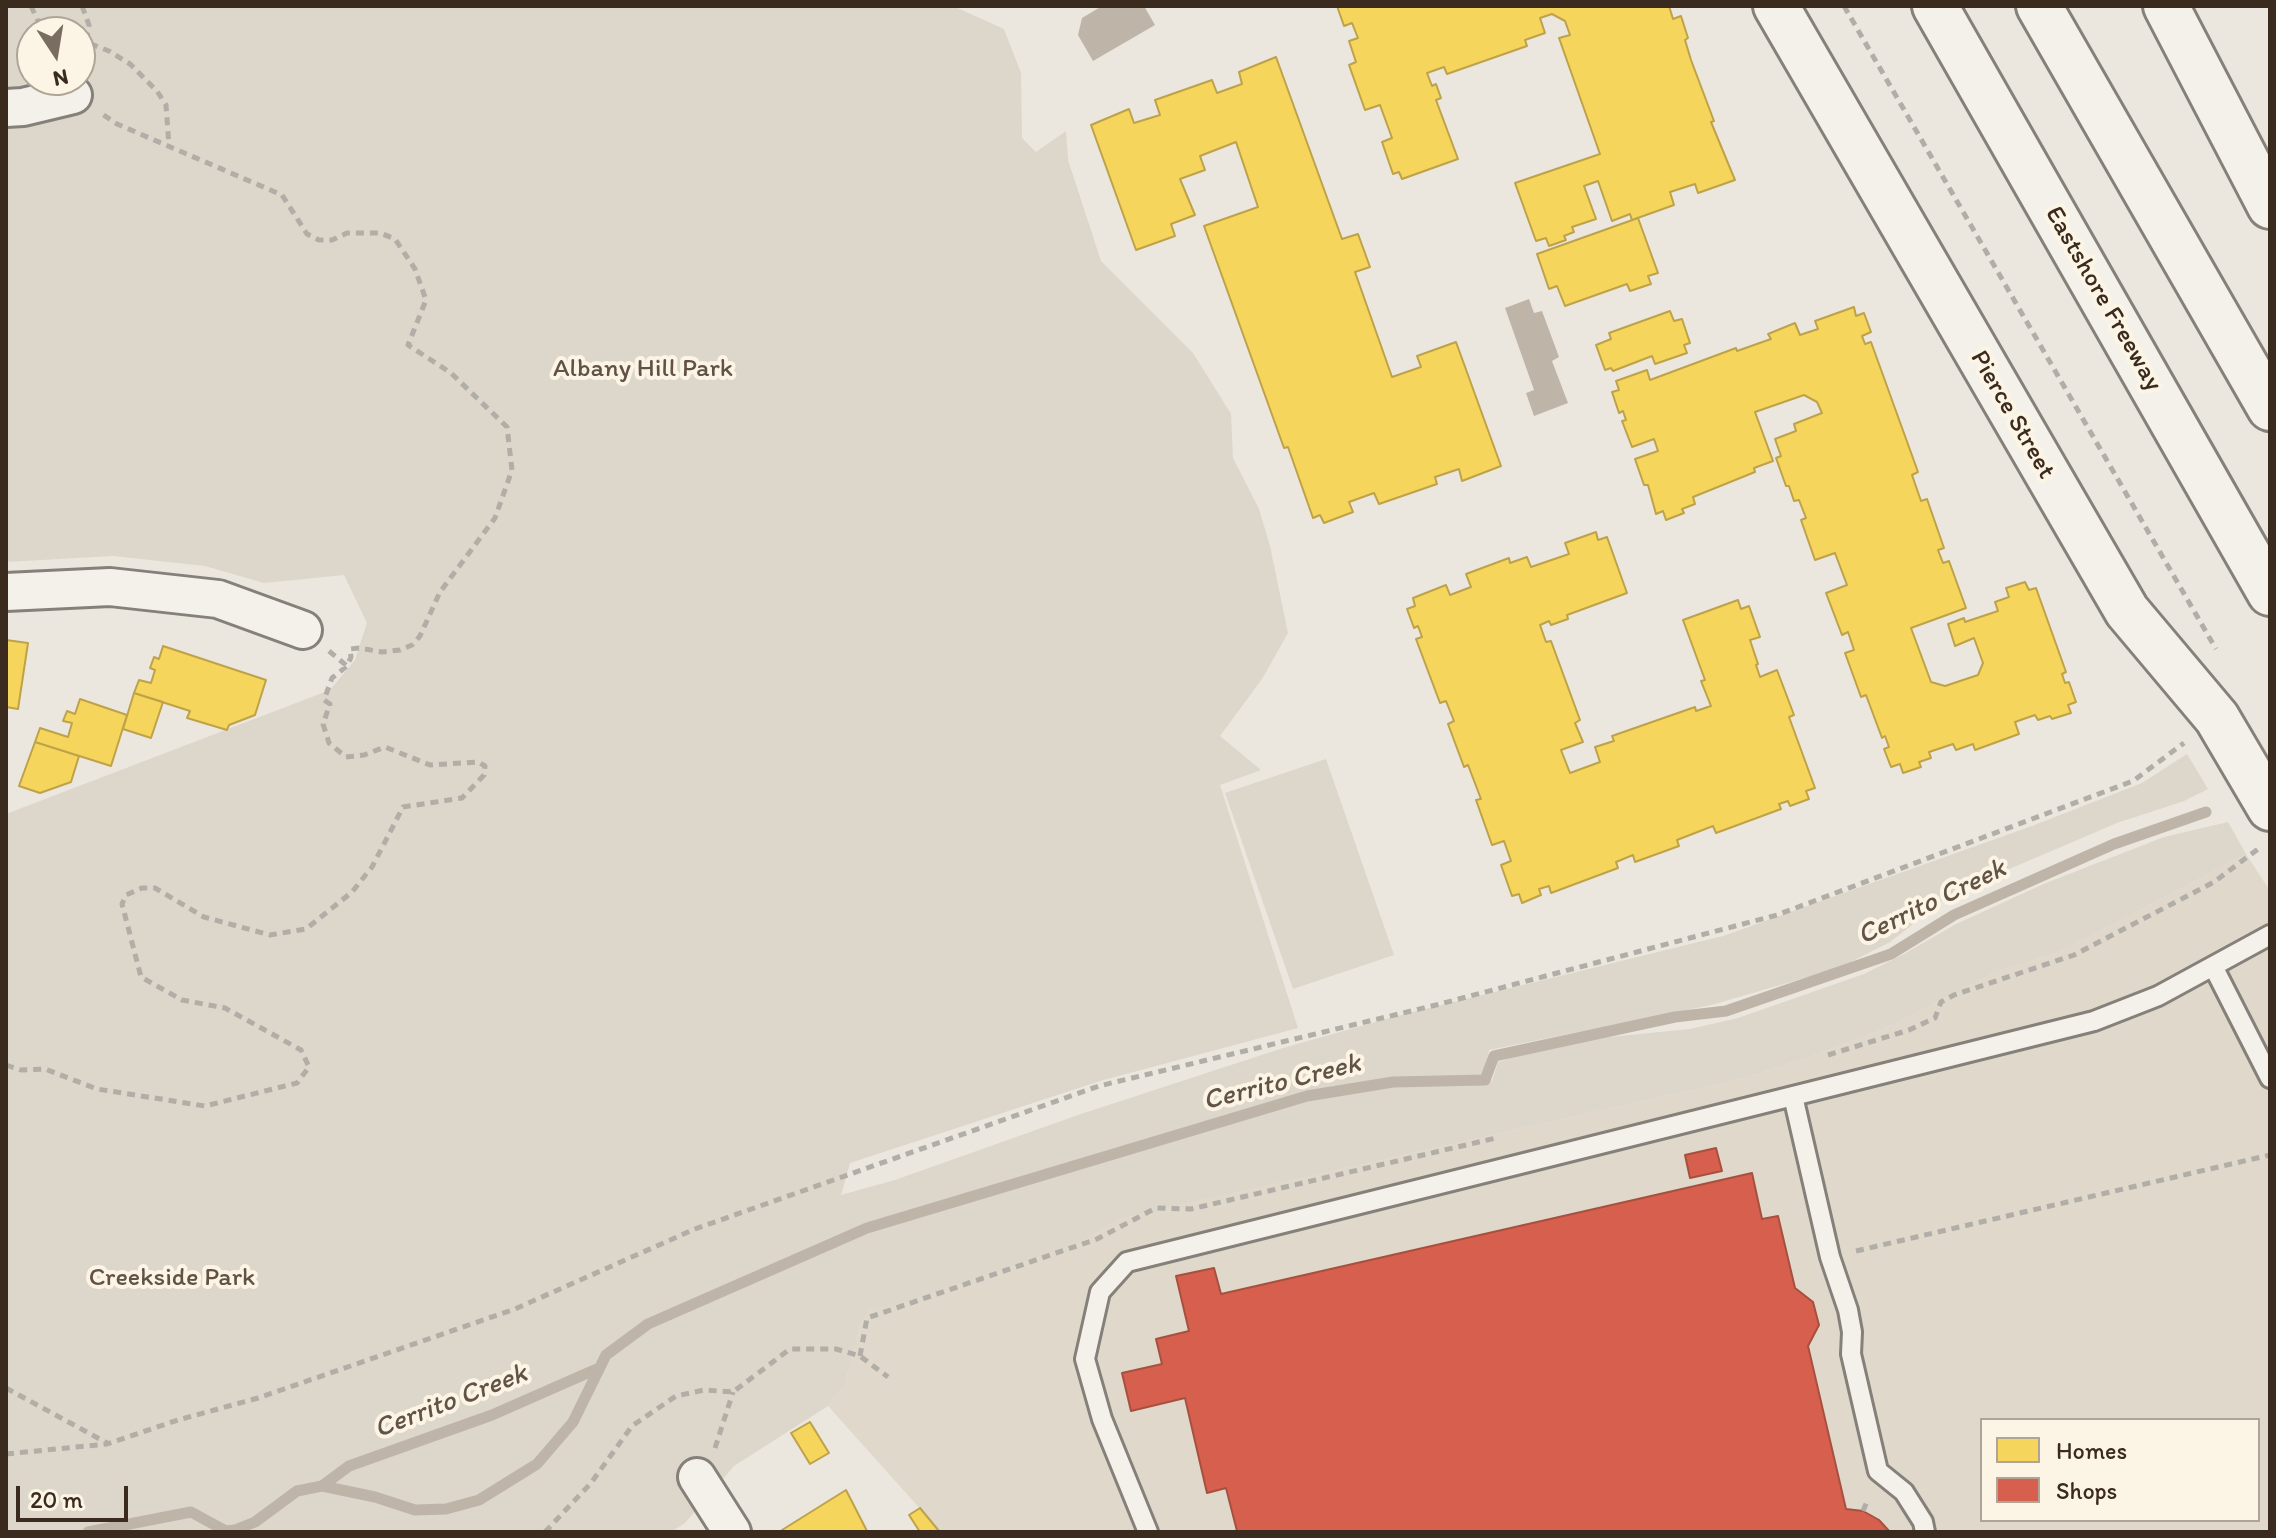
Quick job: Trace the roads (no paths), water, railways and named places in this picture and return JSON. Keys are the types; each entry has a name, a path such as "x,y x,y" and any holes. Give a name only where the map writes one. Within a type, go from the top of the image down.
{"main road":[{"name":"Pierce Street","path":"1776,6 2127,611 2217,718 2270,808"},
{"name":"Eastshore Freeway","path":"1935,6 2270,593"},
{"path":"2039,6 2270,408"},
{"path":"2166,6 2270,206"}],"street":[{"path":"6,108 69,96"},
{"path":"6,592 110,587 218,599 303,630"},
{"path":"697,1477 732,1532"}],"lane":[{"path":"1148,1532 1102,1419 1085,1359 1100,1292 1127,1262 2094,1021 2158,996 2270,935"},
{"path":"2214,968 2270,1078"},
{"path":"1793,1096 1830,1257 1848,1310 1852,1332 1851,1354 1878,1471 1904,1492 1923,1522 1925,1532"}],"waterway":[{"name":"Cerrito Creek","path":"88,1532 191,1512 226,1531 235,1530 255,1522 297,1491 322,1486 375,1497 415,1510 446,1509 479,1500 537,1464 573,1422 606,1355 648,1324 867,1228 1307,1096 1393,1082 1485,1080 1494,1056 1675,1017 1726,1011 1891,954 1954,915 2114,844 2206,812"},
{"name":"Cerrito Creek","path":"322,1486 349,1466 492,1415 599,1368"}],"park label":[{"name":"Albany Hill Park","path":"643,369"},
{"name":"Creekside Park","path":"172,1278"}]}
